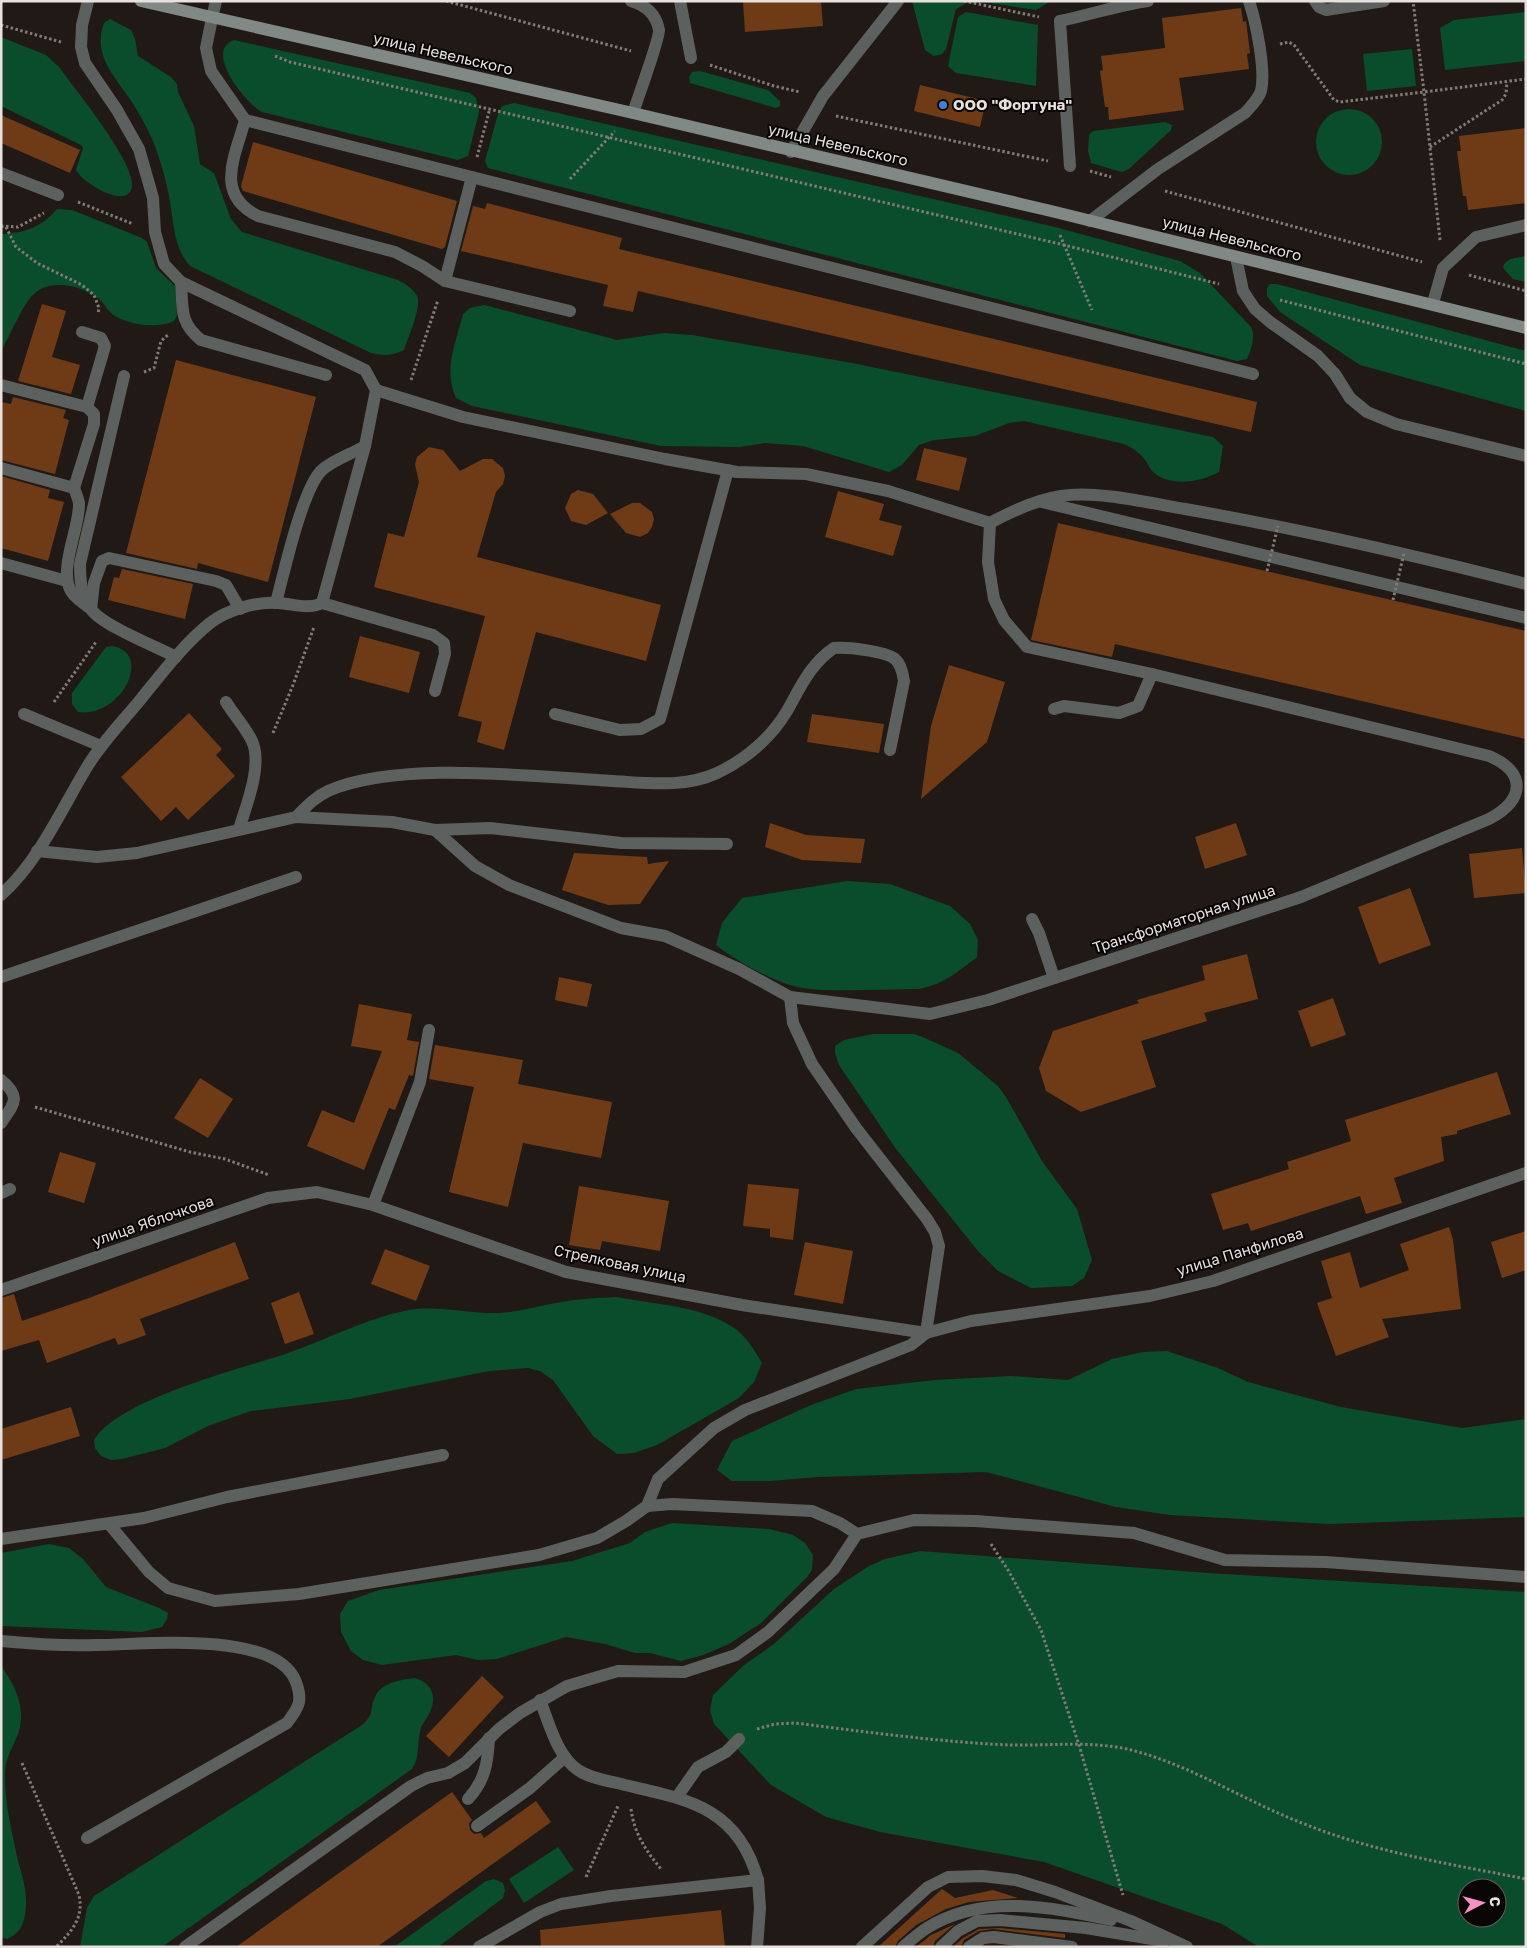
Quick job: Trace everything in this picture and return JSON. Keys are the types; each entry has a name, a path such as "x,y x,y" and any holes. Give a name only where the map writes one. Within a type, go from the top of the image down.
{"main road":[{"name":"улица Невельского","path":"141,1 633,113 791,152 1050,211 1526,328"}],"street":[{"path":"88,1 82,25 81,47 85,63 117,110 139,149 152,198 154,232 164,264 181,282 365,370 376,390 365,446 322,602"},
{"path":"216,1 206,48 211,71 245,120 1253,374"},
{"path":"631,1 642,4 652,14 659,31 633,113"},
{"path":"680,1 691,58"},
{"path":"791,152 823,96 898,1"},
{"path":"1070,166 1060,21 1086,16 1107,8 1148,1"},
{"path":"1090,221 1158,169 1245,113 1256,101 1261,90 1260,47 1257,23 1249,1"},
{"path":"1315,1 1319,8 1326,10 1384,1"},
{"path":"245,120 230,175 232,192 242,208 258,216 395,252 445,281 570,311"},
{"path":"1,173 58,195"},
{"path":"445,281 472,177"},
{"path":"1432,304 1443,268 1476,237 1526,225"},
{"path":"1236,257 1243,290 1251,304 1270,322 1318,356 1335,374 1350,398 1367,412 1396,424 1526,456"},
{"path":"181,282 183,320 201,340 326,375"},
{"path":"87,407 105,346 102,338 88,334"},
{"path":"91,610 80,585 80,564 124,376"},
{"path":"1,385 87,407 94,414 94,424 74,488 79,501 68,564 67,582 71,592 91,610 109,622 176,657"},
{"path":"376,390 463,417 728,470 806,474 888,491 990,523 1016,509 1062,496 1113,497 1278,526 1404,553 1526,584"},
{"path":"276,602 304,506 316,478 323,469 365,446"},
{"path":"1,468 74,488"},
{"path":"555,714 620,730 641,729 660,720 728,470"},
{"path":"1039,501 1526,618"},
{"name":"Трансформаторная улица","path":"790,997 930,1014 988,1000 1301,897 1493,816 1515,799 1517,788 1515,776 1505,762 1489,756 1152,674 1027,646 1004,620 994,599 988,562 990,523"},
{"path":"91,610 94,583 102,561 109,558 216,581 226,585 240,609"},
{"path":"1,563 67,582"},
{"path":"1,896 14,884 37,851 102,746 176,657 211,622 240,609 257,604 276,602 312,607 322,602 433,635 444,643 445,654 435,691"},
{"path":"296,817 313,799 336,789 360,782 419,774 478,774 673,784 717,773 752,752 769,734 786,713 816,663 834,648 884,655 896,660 902,671 904,681 890,750"},
{"path":"1054,709 1064,706 1119,713 1138,706 1152,674"},
{"path":"226,702 252,742 255,750 252,786 239,829"},
{"path":"24,714 102,746"},
{"path":"37,851 97,857 127,854 296,817 392,822 435,830 490,828 621,843 727,844"},
{"path":"435,830 475,866 509,885 622,928 665,936 739,969 790,997 793,1023 812,1064 856,1128 927,1218 935,1232 939,1246 926,1333 911,1345 898,1351 745,1410 714,1428 658,1479 646,1506"},
{"path":"1,977 296,876"},
{"path":"1032,919 1039,932 1054,978"},
{"path":"373,1205 420,1082 429,1030"},
{"path":"1,1080 14,1094 15,1102 1,1123"},
{"name":"улица Панфилова","path":"926,1333 971,1321 1150,1296 1213,1281 1526,1173"},
{"name":"Стрелковая улица","path":"317,1192 373,1205 566,1272 742,1305 926,1333"},
{"name":"улица Яблочкова","path":"1,1290 268,1198 317,1192"},
{"path":"1,1539 144,1518 227,1497 443,1455"},
{"path":"109,1524 149,1572 168,1588 215,1601 299,1594 539,1554 597,1538 646,1506 672,1504 812,1511 840,1523 857,1534"},
{"path":"185,1947 411,1786 427,1778 448,1773 465,1763 489,1738 520,1713 540,1700 567,1686 618,1671 684,1672 736,1655 768,1632 834,1570 857,1534 914,1520 976,1521 1134,1534 1225,1560 1326,1562 1526,1577"},
{"path":"1,1641 96,1645 191,1641 222,1644 281,1662 293,1675 299,1692 299,1707 287,1723 87,1838"},
{"path":"540,1700 565,1757 578,1770 597,1778 677,1797 699,1805 736,1833 749,1852 758,1880 760,1908 757,1947"},
{"path":"468,1799 482,1780 488,1764 489,1738"},
{"path":"677,1797 698,1767 726,1752 739,1739"},
{"path":"477,1826 530,1788 565,1757"},
{"path":"862,1947 928,1887 948,1877 982,1876 1016,1880 1131,1921 1183,1944"},
{"path":"479,1947 540,1912 575,1901 758,1880"},
{"path":"903,1947 927,1928 945,1918 984,1907 1022,1906 1064,1910 1116,1921 1131,1921"},
{"path":"941,1947 958,1931 977,1921 1000,1920 1086,1928 1183,1944"},
{"path":"969,1947 983,1938 994,1937 1072,1947"}],"path":[{"path":"446,1 652,56"},
{"path":"964,1 966,4 1060,21"},
{"path":"1412,1 1443,268 1526,291"},
{"path":"1,25 81,47"},
{"path":"1294,45 1334,100 1340,102 1526,79"},
{"path":"272,55 290,62 1064,245 1526,364"},
{"path":"691,58 774,86"},
{"path":"1430,147 1502,100 1506,94 1507,82"},
{"path":"472,177 496,83"},
{"path":"553,198 609,136 633,113"},
{"path":"1,226 18,227 43,214 58,195 154,232"},
{"path":"1050,211 1103,337"},
{"path":"6,227 16,247 38,263 82,285 94,295 99,308 88,334"},
{"path":"405,399 445,281"},
{"path":"154,368 162,341"},
{"path":"1267,571 1278,526"},
{"path":"1393,600 1404,553"},
{"path":"255,750 275,731 322,602"},
{"path":"40,720 71,681 109,622"},
{"path":"15,1102 190,1152 225,1159 257,1171"},
{"path":"976,1521 1008,1570 1040,1630 1079,1745 1131,1921"},
{"path":"739,1739 750,1731 776,1724 795,1723 944,1741 1011,1745 1079,1745 1133,1750 1168,1761 1302,1823 1379,1849 1526,1879"},
{"path":"22,1763 79,1895 81,1911 77,1923 56,1947"},
{"path":"627,1785 632,1821 644,1848 677,1889"},
{"path":"575,1901 627,1785"}],"green space":[{"path":"912,1 970,1 956,9 946,49 942,54 934,56 925,50"},
{"path":"977,1 1051,1 1036,10"},
{"path":"966,12 1038,25 1036,86 956,73 948,66 958,17"},
{"path":"1526,12 1526,61 1445,70 1440,28 1454,20"},
{"path":"110,19 131,30 135,39 138,56 171,77 177,84 178,92 194,126 200,164 214,173 231,219 242,232 398,280 409,286 417,296 418,307 404,350 388,355 371,353 190,266 178,244 162,166 155,146 138,112 107,65 103,55 101,35 104,23"},
{"path":"1,37 46,55 59,67 115,144 131,176 132,187 128,194 122,196 104,192 80,175 76,170 83,148 81,145 1,106"},
{"path":"234,40 470,93 476,98 479,112 468,156 458,160 262,112 238,89 225,66 223,55 226,46"},
{"path":"1412,49 1416,86 1367,91 1363,54"},
{"path":"700,71 768,90 780,101 780,106 776,108 690,83 689,77 692,72"},
{"path":"514,103 1055,227 1180,261 1200,273 1251,327 1253,339 1250,351 1247,359 1237,361 488,168 485,161 498,114 502,106"},
{"path":"1343,109 1355,109 1373,118 1380,129 1382,142 1380,155 1373,166 1362,173 1343,175 1330,170 1321,161 1316,148 1316,136 1321,123 1330,114"},
{"path":"1165,122 1172,125 1171,130 1129,169 1122,172 1091,163 1088,151 1089,135 1093,131"},
{"path":"57,209 72,210 142,238 147,242 156,268 175,286 177,315 174,321 160,325 128,322 113,314 99,299 84,290 76,287 49,286 41,289 30,298 1,351 1,234 18,232 39,225"},
{"path":"1526,256 1526,282 1513,279 1503,268 1504,265 1512,259"},
{"path":"1270,284 1277,284 1526,351 1526,411 1360,365 1280,312 1267,296 1267,288"},
{"path":"484,305 617,340 664,333 692,335 852,363 1213,437 1223,446 1219,472 1194,481 1167,480 1152,471 1141,456 1124,444 1024,421 1009,423 975,436 934,440 919,445 902,465 889,472 803,446 765,443 740,447 661,446 472,406 456,398 451,377 452,356 463,314 470,308"},
{"path":"112,646 124,651 130,660 131,672 127,684 119,696 107,705 94,711 78,712 72,704 72,693 106,647"},
{"path":"847,881 890,884 950,906 970,924 978,940 977,957 942,981 919,989 823,990 799,987 774,979 736,959 716,945 722,923 742,898"},
{"path":"873,1034 914,1034 925,1038 958,1053 998,1086 1042,1161 1077,1209 1092,1260 1084,1278 1072,1286 1031,1288 998,1271 978,1251 896,1149 839,1065 835,1046 844,1040"},
{"path":"616,1297 678,1307 709,1315 736,1329 754,1349 762,1363 754,1382 739,1398 657,1445 634,1453 617,1454 593,1436 553,1380 540,1371 528,1368 489,1371 350,1399 251,1411 208,1426 165,1448 122,1459 111,1460 101,1456 95,1448 94,1440 108,1425 128,1411 154,1399 183,1387 288,1353 378,1318 409,1310 432,1308 500,1313 549,1304"},
{"path":"1167,1351 1218,1368 1248,1382 1341,1407 1462,1428 1526,1419 1526,1517 1330,1524 1170,1515 1116,1507 986,1472 732,1481 717,1470 732,1441 811,1405 856,1389 935,1380 1011,1376 1068,1380 1112,1359 1143,1352"},
{"path":"672,1523 769,1529 793,1535 805,1543 813,1555 812,1570 761,1623 729,1644 703,1655 681,1661 650,1653 635,1653 605,1644 566,1637 497,1659 478,1660 456,1655 382,1665 363,1660 351,1651 341,1632 340,1614 348,1601 379,1590 572,1561 630,1543 645,1532"},
{"path":"49,1544 69,1548 83,1559 106,1587 168,1613 162,1627 142,1632 1,1626 1,1553"},
{"path":"920,1551 1208,1573 1526,1592 1526,1947 1259,1947 1222,1924 1044,1862 880,1832 826,1817 771,1785 714,1724 710,1710 713,1695 744,1665 774,1644 834,1589 869,1566 885,1559"},
{"path":"1,1666 15,1689 21,1716 18,1734 6,1763 5,1784 9,1815 26,1899 25,1916 22,1926 7,1939 1,1937"},
{"path":"414,1678 429,1687 432,1691 433,1702 432,1708 422,1725 415,1764 412,1769 162,1947 80,1947 87,1908 94,1896 362,1725 369,1718 373,1701 378,1692 386,1685"},
{"path":"558,1847 574,1870 524,1903 509,1879"},
{"path":"494,1879 503,1883 505,1890 503,1898 438,1947 394,1947 486,1881"}],"building":[{"path":"743,1 821,1 823,26 745,32"},
{"path":"1241,8 1243,22 1246,21 1250,53 1247,54 1249,69 1179,78 1184,110 1109,120 1108,107 1105,107 1100,71 1103,70 1101,56 1165,48 1162,18"},
{"name":"ООО \"Фортуна\"","path":"920,85 986,101 980,127 914,111"},
{"path":"1,115 80,150 70,173 1,143"},
{"path":"1526,128 1526,203 1468,210 1466,196 1463,196 1457,151 1461,151 1459,136"},
{"path":"253,142 457,201 445,247 442,249 243,191 241,186"},
{"path":"487,203 622,238 619,249 1257,402 1251,432 638,291 633,312 603,306 608,285 461,251 473,206 485,209"},
{"path":"42,304 66,311 52,357 80,365 71,394 18,381"},
{"path":"176,360 316,397 268,582 198,563 197,569 126,553"},
{"path":"13,397 66,410 63,418 69,420 55,474 1,460 1,402 11,404"},
{"path":"429,447 443,450 460,471 483,459 492,459 503,468 505,476 503,484 496,492 477,557 661,605 646,661 536,632 504,750 477,742 482,722 458,716 485,616 374,587 388,533 404,537 419,482 415,464 417,457"},
{"path":"924,448 967,458 959,491 916,480"},
{"path":"1,476 50,490 48,498 64,502 48,561 1,548"},
{"path":"578,490 593,494 608,513 586,525 571,521 565,508 571,494"},
{"path":"838,491 884,504 879,520 902,526 893,556 825,537"},
{"path":"632,503 640,503 652,512 654,519 648,533 640,537 626,533 610,514"},
{"path":"1058,523 1526,631 1526,739 1115,644 1112,657 1031,640"},
{"path":"122,569 193,584 185,619 108,600 114,577 119,578"},
{"path":"360,636 420,652 409,693 349,677"},
{"path":"949,665 1005,682 987,742 921,799 931,726"},
{"path":"189,713 222,749 216,755 235,776 188,820 176,807 161,821 121,777"},
{"path":"812,714 884,724 879,753 807,742"},
{"path":"770,823 806,835 865,839 861,863 802,860 765,847"},
{"path":"1236,823 1247,855 1205,869 1195,837"},
{"path":"1522,848 1526,893 1474,898 1469,854"},
{"path":"574,853 647,857 648,864 669,861 640,904 608,905 562,890"},
{"path":"1410,888 1431,945 1379,964 1358,907"},
{"path":"1247,954 1258,999 1204,1013 1207,1021 1141,1041 1156,1087 1081,1112 1046,1091 1039,1068 1053,1031 1139,1003 1137,1000 1205,980 1202,966"},
{"path":"559,977 592,984 587,1007 555,1000"},
{"path":"1333,998 1346,1035 1311,1047 1298,1011"},
{"path":"359,1004 412,1014 407,1040 419,1042 413,1076 409,1075 395,1110 389,1108 364,1170 307,1146 322,1110 354,1123 382,1051 351,1046"},
{"path":"435,1045 523,1060 518,1084 612,1102 601,1158 523,1143 508,1207 449,1192 474,1087 429,1079"},
{"path":"1497,1072 1511,1114 1457,1131 1457,1134 1441,1137 1444,1161 1394,1178 1402,1203 1366,1214 1360,1196 1251,1231 1248,1223 1223,1230 1211,1194 1289,1169 1287,1162 1351,1141 1345,1120"},
{"path":"200,1078 233,1099 208,1138 174,1118"},
{"path":"60,1152 96,1163 84,1203 48,1192"},
{"path":"748,1184 799,1189 793,1240 770,1237 770,1229 743,1226"},
{"path":"579,1186 669,1201 660,1251 602,1241 600,1250 569,1245"},
{"path":"1449,1227 1453,1240 1461,1309 1382,1319 1389,1337 1336,1356 1317,1303 1332,1298 1321,1261 1350,1252 1360,1288 1409,1270 1400,1244"},
{"path":"1526,1231 1526,1270 1502,1278 1491,1242"},
{"path":"235,1242 249,1279 140,1319 146,1335 118,1345 115,1338 47,1363 39,1340 1,1351 1,1298 14,1294 22,1321 89,1298"},
{"path":"805,1242 853,1251 843,1304 794,1295"},
{"path":"385,1249 430,1266 416,1301 371,1284"},
{"path":"299,1292 314,1334 285,1344 271,1303"},
{"path":"71,1407 80,1436 1,1460 1,1429"},
{"path":"482,1676 504,1697 449,1757 426,1736"},
{"path":"452,1792 472,1820 469,1823 470,1830 474,1834 481,1833 484,1838 536,1801 551,1822 377,1947 236,1947"},
{"path":"942,1889 955,1898 993,1890 1018,1898 969,1902 946,1909 916,1925 898,1941 895,1947 878,1947"},
{"path":"721,1910 725,1947 541,1947 540,1930"},
{"path":"955,1924 935,1941 933,1947 916,1947 931,1935"},
{"path":"1000,1928 1065,1934 1065,1938 993,1929 979,1931 964,1940 961,1947 953,1947 963,1938 979,1929"}],"place":[{"name":"ООО \"Фортуна\"","path":"943,105"}]}
